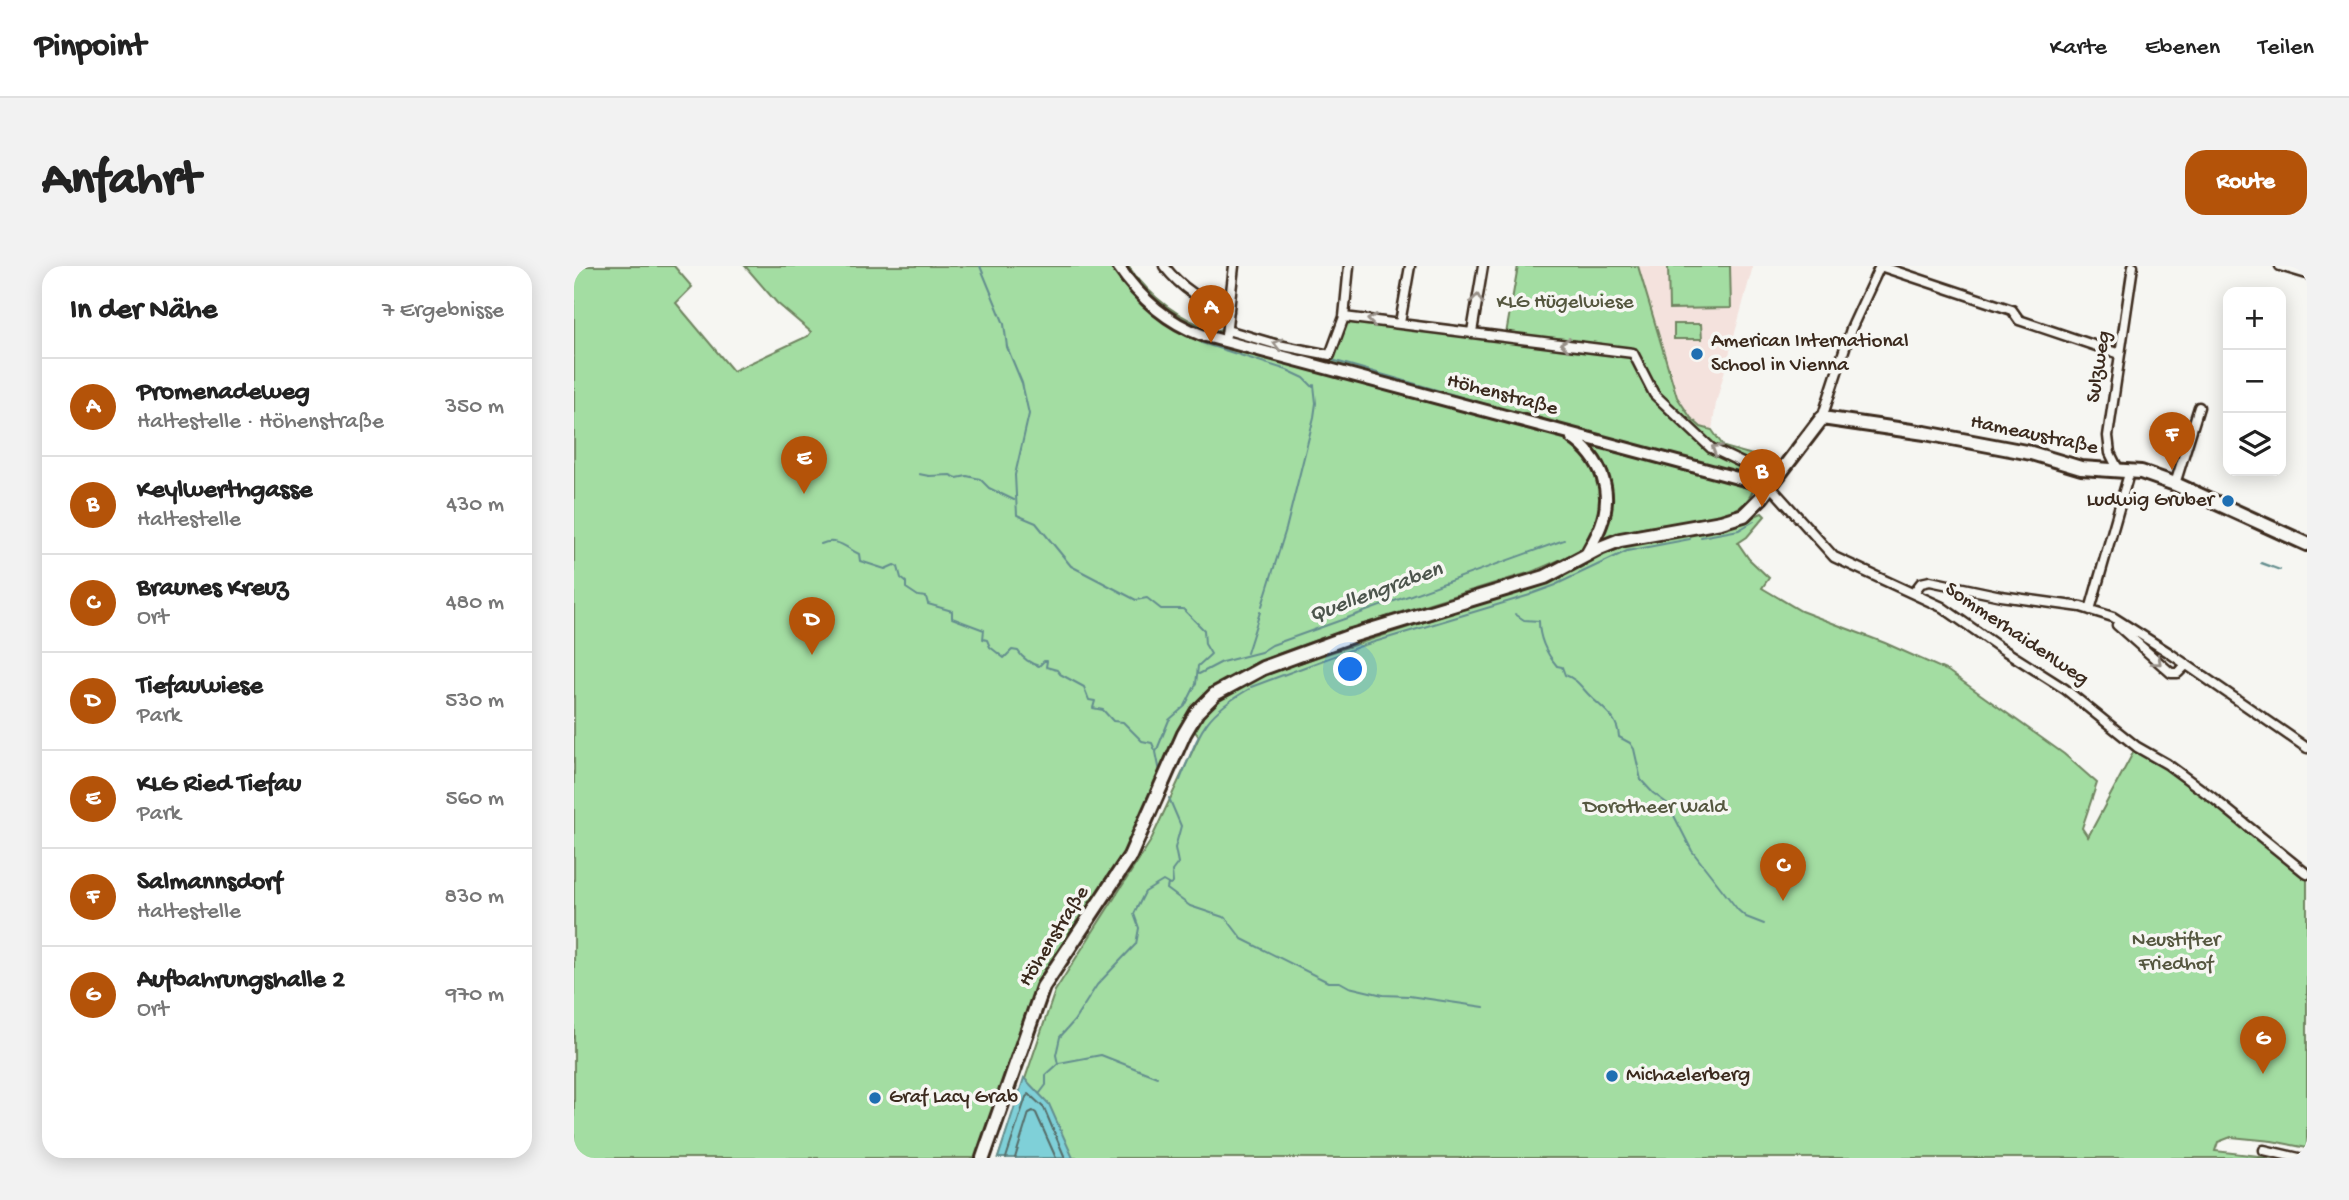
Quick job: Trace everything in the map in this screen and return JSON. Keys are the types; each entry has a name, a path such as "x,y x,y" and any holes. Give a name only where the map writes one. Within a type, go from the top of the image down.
{"main road":[{"name":"Hameaustraße","path":"1822,418 1925,433 2031,453 2081,468 2141,472 2175,484 2307,544"},
{"path":"1586,555 1632,536 1737,518 1753,508 1822,418"},
{"name":"Höhenstraße","path":"983,1158 1043,987 1130,856 1182,739 1197,712 1215,694 1285,659 1531,582 1586,555"}],"street":[{"name":"Höhenstraße","path":"1118,266 1141,295 1168,318 1197,333 1226,336 1317,367 1567,434 1594,458 1605,486 1605,514 1586,555"},
{"path":"1164,266 1185,289 1198,298 1229,311"},
{"path":"1234,266 1226,336 1330,355 1344,317 1349,266"},
{"path":"1400,323 1410,266"},
{"path":"1472,332 1483,266"},
{"path":"1822,418 1851,328 1880,266 2012,310 2019,320 2120,354"},
{"name":"Sulzweg","path":"2124,470 2110,453 2108,436 2133,266"},
{"path":"2280,266 2307,274"},
{"path":"1344,317 1633,353 1654,394 1711,448 1773,483"},
{"path":"2175,484 2199,407"},
{"path":"1567,434 1773,483"},
{"path":"2090,610 2124,470"},
{"name":"Sommerhaidenweg","path":"1773,483 1835,557 1942,607 2065,689 2137,747 2167,764 2204,791 2307,874"},
{"path":"1914,592 1921,583 1930,580 2001,596 2061,603 2113,617 2307,748"},
{"path":"2090,610 2122,628 2171,673 2178,673 2186,665"},
{"path":"2264,1150 2299,1158"}],"shaded area":[{"name":"American International School in Vienna","path":"1638,266 1753,266 1716,403 1712,430 1701,427 1691,418 1677,397"}],"green space":[{"name":"KLG Hügelwiese","path":"574,266 674,266 692,287 676,303 733,371 808,336 811,332 777,303 745,266 1128,266 1167,306 1203,326 1217,331 1223,328 1235,329 1329,351 1342,313 1506,334 1518,266 1638,266 1677,397 1691,418 1701,427 1712,430 1724,447 1774,461 1760,477 1746,502 1726,513 1620,534 1528,573 1282,652 1243,670 1207,694 1192,709 1127,847 1040,980 976,1158 574,1158"},
{"path":"1668,266 1730,266 1731,308 1669,309"},
{"path":"1674,324 1701,324 1702,339 1674,339"},
{"name":"Dorotheer Wald","path":"1762,513 1765,516 1747,537 1738,543 1749,559 1769,578 1762,588 1801,611 1885,643 1948,671 2064,754 2097,783 2082,828 2088,837 2134,751 2159,764 2307,879 2307,1148 2231,1137 2218,1142 2215,1151 2276,1158 998,1158 1055,991 1150,842 1199,737 1192,727 1212,706 1242,686 1281,669 1552,580 1599,556 1638,542 1735,524"}],"water":[{"path":"1024,1078 1049,1104 1073,1158 998,1158"}],"waterway":[{"path":"980,266 1004,324 1007,347 1022,383 1029,414 1015,475 1017,515 1036,523 1071,566 1136,600 1147,598 1161,609 1183,609 1204,630 1205,644 1211,654 1198,666 1196,684 1185,706 1169,720 1156,752 1160,772"},
{"path":"1125,266 1135,279"},
{"path":"1150,296 1170,313"},
{"path":"1178,318 1197,326"},
{"path":"1231,337 1251,341"},
{"path":"1202,343 1287,370 1304,378 1313,387"},
{"path":"1332,360 1570,428"},
{"path":"1262,606 1286,529 1314,417 1314,385"},
{"path":"919,474 980,479 989,488 1014,500"},
{"path":"1701,537 1739,530 1754,521"},
{"path":"1557,584 1627,551 1690,539"},
{"name":"Quellengraben","path":"1199,674 1222,662 1261,652 1272,645 1564,540"},
{"path":"821,544 836,542 859,554 860,561 885,569 894,565 898,567 901,578 906,582 906,588 918,596 926,597 928,604 952,611 952,618 984,630 983,639 1004,658 1012,650 1018,651 1024,658 1039,666 1047,661 1046,667 1057,670 1084,687 1089,700 1095,701 1093,708 1103,710 1113,721 1123,722 1142,741 1152,743 1155,750"},
{"path":"2261,563 2280,570"},
{"path":"1531,594 1556,585"},
{"path":"1251,687 1361,646 1530,595"},
{"path":"1247,653 1260,612"},
{"path":"1515,614 1524,620 1539,621 1542,640 1550,656 1557,666 1562,667 1565,675 1576,681 1613,719 1619,737 1630,743 1634,749 1641,780 1668,804 1692,851 1738,910 1746,917 1764,924"},
{"path":"1180,780 1204,727 1221,708 1249,689"},
{"path":"1040,1093 1046,1085 1046,1075 1058,1064 1056,1055 1060,1037 1074,1021 1097,985 1136,944 1139,928 1134,914 1145,892 1163,881 1170,885 1173,883 1172,871 1178,863 1175,848 1181,826 1169,798"},
{"path":"1168,884 1167,889 1190,906 1226,918 1242,939 1328,982 1340,982 1349,987 1383,995 1484,1007"},
{"path":"1059,1063 1101,1055 1157,1077"}],"place":[{"name":"Promenadeweg","path":"1211,343"},
{"name":"American International School in Vienna","path":"1697,354"},
{"name":"Salmannsdorf","path":"2172,470"},
{"name":"KLG Ried Tiefau","path":"804,494"},
{"name":"Ludwig Gruber","path":"2228,501"},
{"name":"Keylwerthgasse","path":"1762,507"},
{"name":"Tiefauwiese","path":"812,655"},
{"name":"Braunes Kreuz","path":"1783,901"},
{"name":"Aufbahrungshalle 2","path":"2263,1074"},
{"name":"Michaelerberg","path":"1612,1076"},
{"name":"Graf Lacy Grab","path":"875,1098"}],"park label":[{"name":"Neustifter Friedhof","path":"2176,953"}]}
